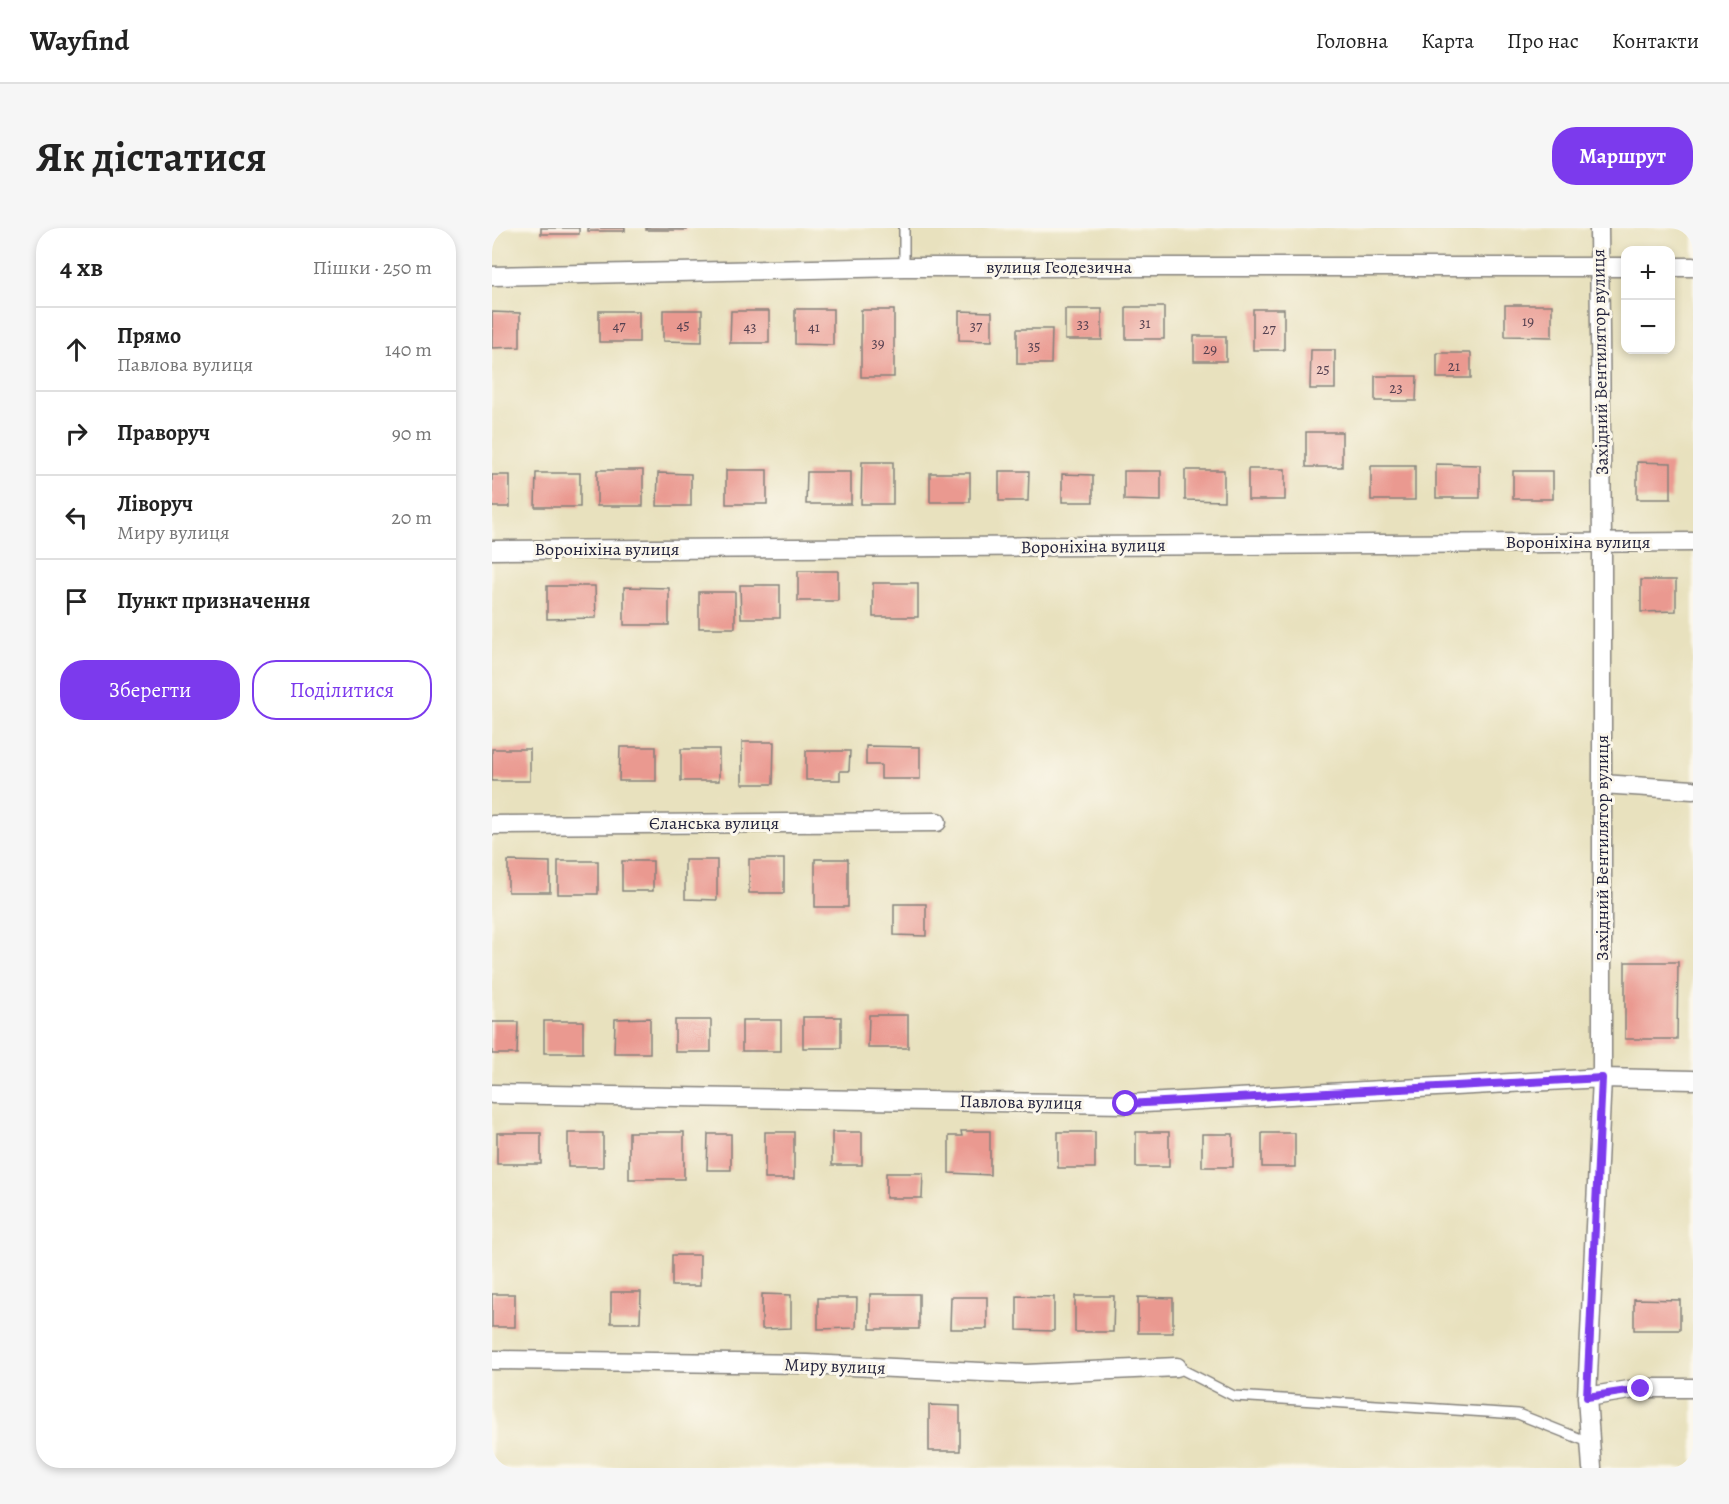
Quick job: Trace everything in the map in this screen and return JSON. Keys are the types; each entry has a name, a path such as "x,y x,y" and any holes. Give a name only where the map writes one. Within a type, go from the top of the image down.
{"street":[{"name":"Західний Вентилятор вулиця","path":"1592,1468 1587,1397 1602,1078 1602,541 1599,228"},
{"name":"вулиця Геодезична","path":"492,276 904,267 1621,267"},
{"path":"1675,267 1693,267"},
{"name":"Вороніхіна вулиця","path":"492,550 1693,542"},
{"path":"1602,784 1693,790"},
{"name":"Єланська вулиця","path":"492,825 937,822"},
{"name":"Павлова вулиця","path":"492,1094 1126,1104 1602,1078 1693,1080"},
{"name":"Миру вулиця","path":"492,1360 807,1364 1026,1374 1177,1367"},
{"path":"1587,1397 1641,1389 1693,1388"}],"lane":[{"path":"904,228 904,267"},
{"path":"1177,1367 1234,1396 1518,1414 1591,1443"}],"building":[{"path":"541,228 579,228 579,234 541,234"},
{"path":"588,228 625,228 625,231 588,231"},
{"path":"646,228 687,228 687,230 646,230"},
{"path":"1505,305 1552,305 1552,337 1505,336"},
{"path":"1126,307 1164,307 1164,339 1126,339"},
{"path":"795,309 833,309 833,345 795,344"},
{"path":"1065,309 1102,309 1102,340 1065,340"},
{"path":"1253,309 1284,309 1284,350 1253,350"},
{"path":"663,310 702,310 702,342 663,341"},
{"path":"861,310 894,310 894,377 861,377"},
{"path":"599,311 639,311 639,342 599,342"},
{"path":"731,311 769,311 769,343 730,343"},
{"path":"959,311 992,312 992,341 959,340"},
{"path":"492,312 520,313 520,347 492,348"},
{"path":"1017,329 1052,329 1051,364 1017,364"},
{"path":"1194,336 1226,336 1226,361 1194,361"},
{"path":"1311,350 1335,350 1335,389 1310,389"},
{"path":"1437,353 1471,353 1471,378 1437,378"},
{"path":"1375,376 1417,376 1416,401 1375,401"},
{"path":"1306,432 1342,432 1342,467 1306,467"},
{"path":"862,462 893,462 893,504 861,504"},
{"path":"1637,462 1671,463 1671,499 1637,499"},
{"path":"1436,464 1480,465 1480,498 1436,498"},
{"path":"1371,466 1415,466 1415,500 1371,500"},
{"path":"1248,469 1285,469 1285,500 1248,500"},
{"path":"597,470 643,470 643,506 597,506"},
{"path":"726,470 767,470 767,504 726,504"},
{"path":"1185,470 1224,470 1224,501 1185,500"},
{"path":"999,471 1029,471 1028,501 999,501"},
{"path":"1124,471 1161,471 1161,501 1124,500"},
{"path":"1513,471 1553,471 1553,499 1513,499"},
{"path":"807,472 851,472 851,504 806,504"},
{"path":"536,473 580,473 580,507 535,507"},
{"path":"658,473 691,474 691,506 657,506"},
{"path":"930,473 970,473 970,502 930,502"},
{"path":"1062,474 1093,475 1093,502 1062,502"},
{"path":"492,475 510,475 510,507 492,507"},
{"path":"798,571 838,571 838,601 798,601"},
{"path":"1641,580 1676,580 1676,611 1641,612"},
{"path":"873,583 918,583 918,617 873,617"},
{"path":"740,585 780,585 780,618 741,618"},
{"path":"547,586 595,586 596,618 547,619"},
{"path":"624,587 669,588 669,625 624,625"},
{"path":"699,592 735,592 735,628 699,628"},
{"path":"742,742 774,742 773,784 742,784"},
{"path":"866,746 920,747 920,779 881,779 881,765 866,765"},
{"path":"620,747 656,747 656,781 619,781"},
{"path":"492,749 530,749 530,781 492,781"},
{"path":"681,749 719,749 719,781 681,781"},
{"path":"806,751 850,751 849,771 840,771 840,780 806,780"},
{"path":"749,859 784,859 784,893 749,893"},
{"path":"815,859 848,859 848,907 815,907"},
{"path":"685,860 717,860 717,900 685,899"},
{"path":"508,861 550,862 550,892 508,892"},
{"path":"558,861 598,861 598,894 558,894"},
{"path":"622,861 653,861 653,891 622,891"},
{"path":"894,904 926,904 926,936 894,935"},
{"path":"1625,962 1678,962 1677,1039 1625,1039"},
{"path":"869,1015 908,1015 908,1048 868,1048"},
{"path":"803,1017 841,1017 841,1048 803,1048"},
{"path":"650,1018 650,1053 614,1053 615,1019"},
{"path":"675,1020 711,1020 711,1052 675,1052"},
{"path":"742,1020 781,1020 781,1051 742,1051"},
{"path":"544,1021 583,1021 583,1053 544,1053"},
{"path":"492,1022 518,1022 517,1054 492,1054"},
{"path":"961,1131 990,1131 990,1175 949,1173 949,1136 962,1136"},
{"path":"629,1132 684,1132 684,1179 629,1179"},
{"path":"765,1132 794,1132 794,1179 765,1179"},
{"path":"832,1132 862,1132 862,1165 832,1165"},
{"path":"1058,1132 1095,1132 1095,1168 1058,1168"},
{"path":"1136,1132 1169,1132 1169,1167 1136,1167"},
{"path":"497,1133 541,1133 541,1164 497,1164"},
{"path":"568,1133 603,1133 603,1167 568,1167"},
{"path":"1262,1133 1295,1133 1295,1167 1262,1167"},
{"path":"708,1134 731,1134 731,1170 707,1170"},
{"path":"1202,1134 1233,1134 1233,1167 1202,1167"},
{"path":"886,1173 923,1173 922,1198 886,1198"},
{"path":"672,1255 700,1255 700,1286 672,1286"},
{"path":"611,1292 641,1292 640,1323 611,1323"},
{"path":"492,1294 515,1294 515,1327 492,1327"},
{"path":"762,1294 791,1295 791,1328 762,1329"},
{"path":"870,1294 919,1294 919,1329 870,1329"},
{"path":"1017,1296 1054,1297 1054,1331 1017,1330"},
{"path":"1075,1296 1114,1296 1113,1332 1075,1332"},
{"path":"951,1297 987,1297 987,1329 950,1329"},
{"path":"1138,1297 1173,1298 1173,1333 1138,1333"},
{"path":"818,1298 857,1298 856,1328 818,1329"},
{"path":"1634,1299 1680,1300 1680,1330 1634,1330"},
{"path":"929,1405 960,1406 960,1451 929,1451"}],"route":[{"path":"1126,1104 1602,1078 1587,1397 1641,1389"}]}
